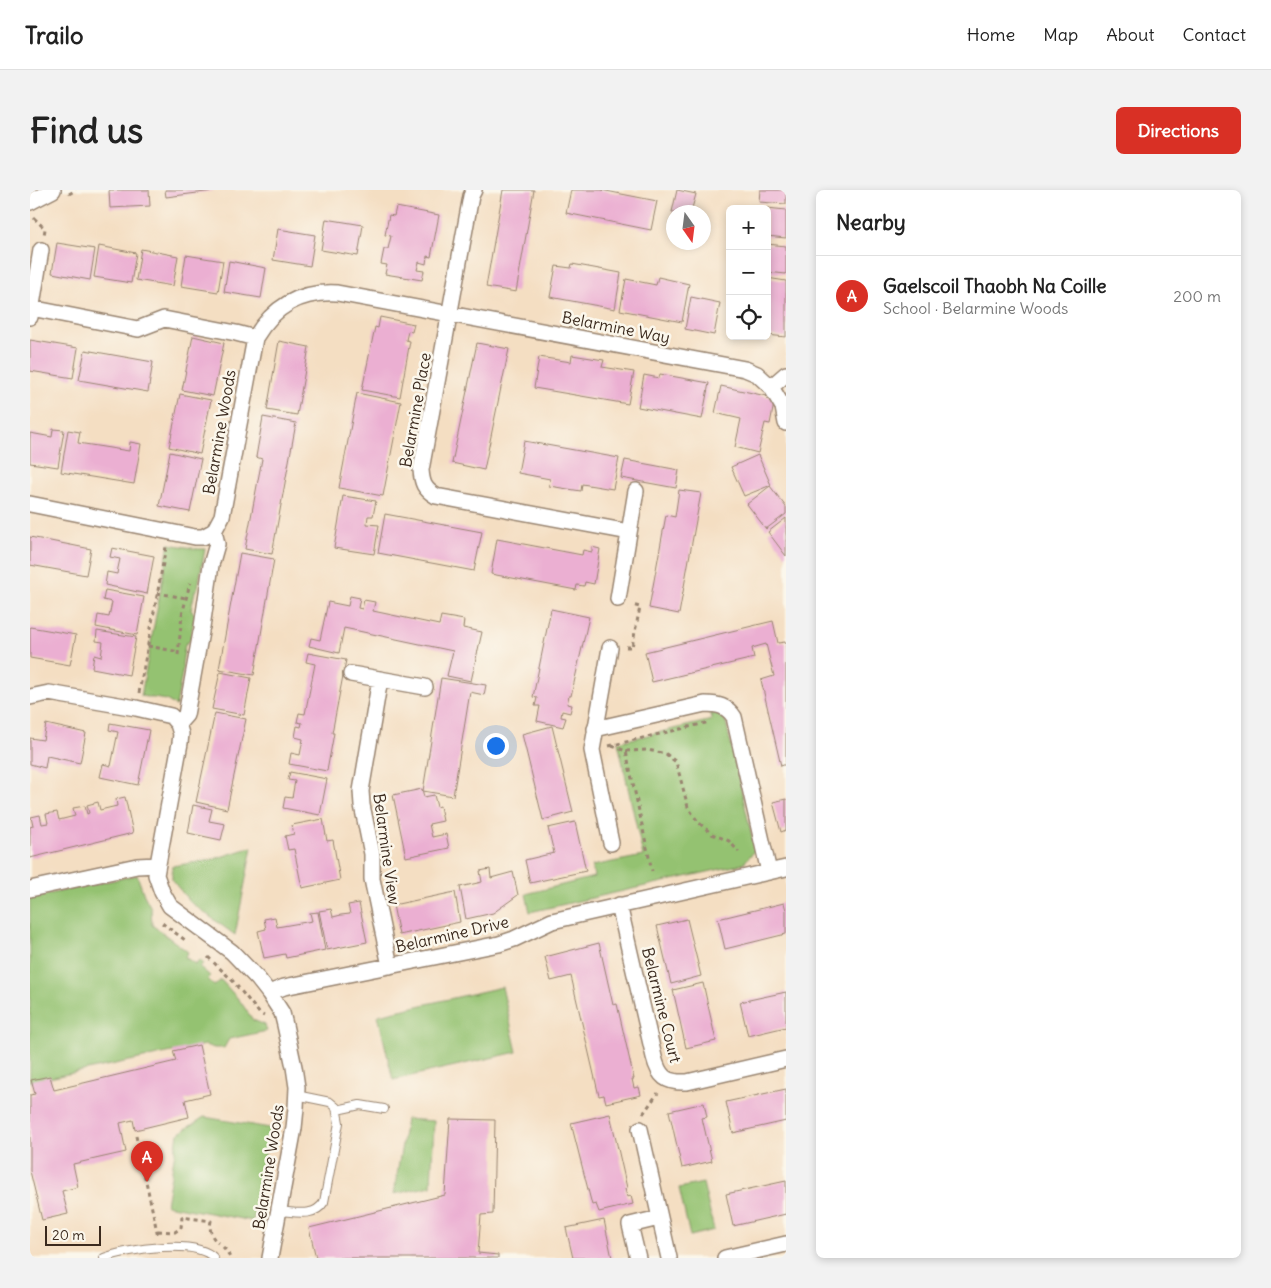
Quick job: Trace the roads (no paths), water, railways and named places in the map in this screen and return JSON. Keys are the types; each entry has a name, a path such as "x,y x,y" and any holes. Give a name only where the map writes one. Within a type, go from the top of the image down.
{"street":[{"path":"30,202 53,190"},
{"name":"Belarmine Place","path":"474,190 471,196 421,470 422,482 427,491 436,496 629,532"},
{"path":"41,250 31,312 138,329 164,319 255,338"},
{"name":"Belarmine Woods","path":"270,1258 294,1128 296,1095 294,1067 282,1014 269,992 232,952 170,906 162,892 156,875 180,743 181,734 178,724 186,715 198,656 211,565 217,544 214,531 221,521 255,338 262,325 273,313 301,297 316,293 337,292 450,314"},
{"name":"Belarmine Way","path":"450,314 745,369 757,374 771,387"},
{"path":"786,374 771,387 783,407 786,423"},
{"path":"618,599 636,491"},
{"path":"30,504 195,537 203,537 214,531"},
{"path":"610,648 592,750 611,843"},
{"path":"351,674 425,687"},
{"name":"Belarmine View","path":"380,678 360,791 372,854 372,879 390,966"},
{"path":"30,697 49,693 136,708 171,716 178,724"},
{"path":"595,729 705,704 717,704 725,707 734,717 769,872"},
{"path":"30,890 137,866 157,865"},
{"name":"Belarmine Drive","path":"269,992 284,987 499,944 552,921 786,868"},
{"name":"Belarmine Court","path":"619,905 657,1068 668,1080 687,1082 786,1059"},
{"path":"640,1129 668,1258"},
{"path":"638,1258 630,1225 659,1218"},
{"path":"725,1258 786,1244"}],"lane":[{"path":"279,1211 315,1212 324,1202 339,1123 337,1110 330,1102 296,1095"},
{"path":"337,1110 360,1105 384,1109"},
{"path":"104,1258 139,1249 158,1248 198,1249 205,1251 214,1258"}],"place":[{"name":"Gaelscoil Thaobh Na Coille","path":"147,1182"}]}
